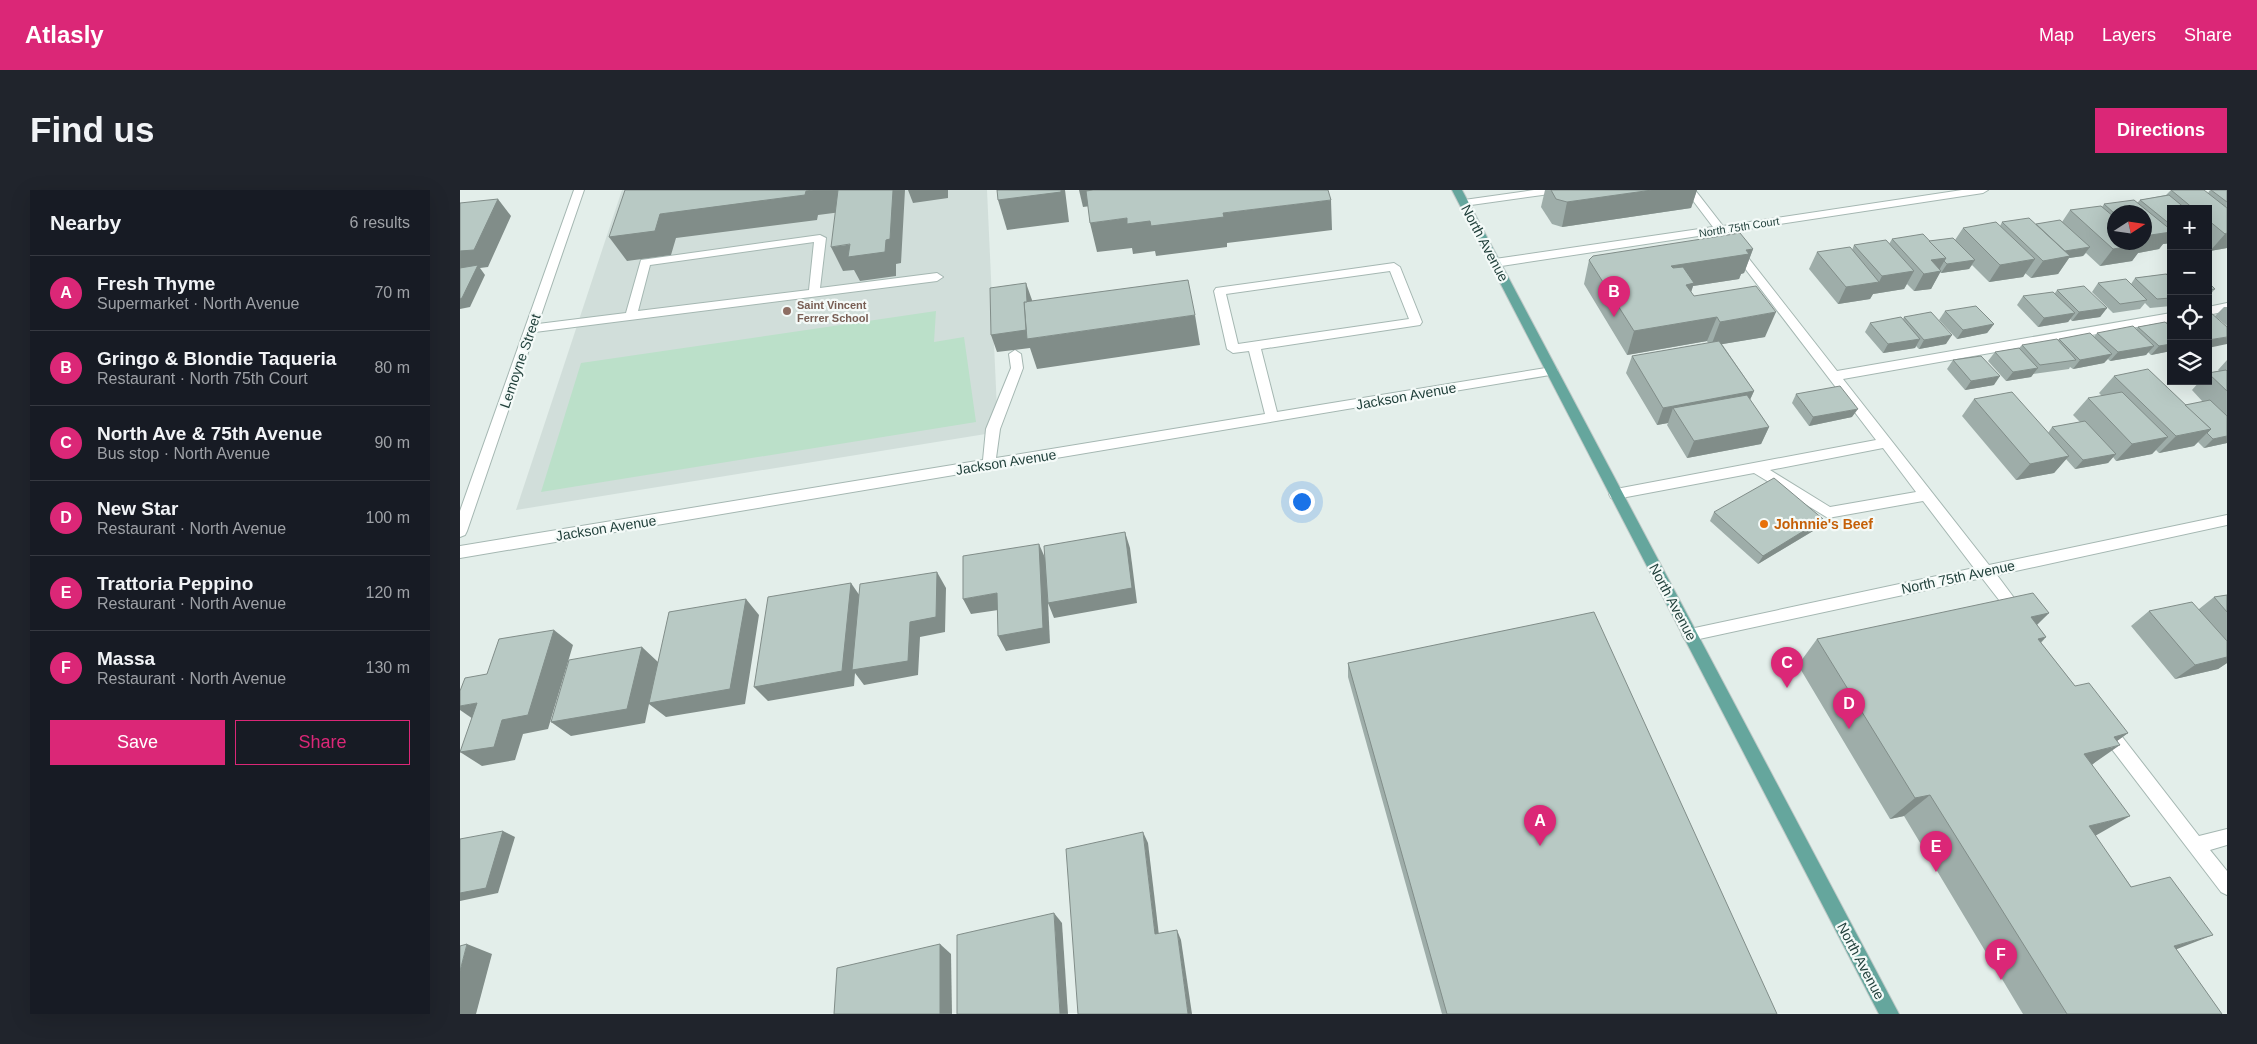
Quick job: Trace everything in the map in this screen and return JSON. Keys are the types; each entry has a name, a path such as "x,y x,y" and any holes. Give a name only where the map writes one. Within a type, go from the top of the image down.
{"main road":[{"name":"North Avenue","path":"1457,190 1889,1014"}],"street":[{"name":"Lemoyne Street","path":"460,531 579,190"},
{"path":"1464,203 1557,190"},
{"path":"1690,190 2029,629"},
{"name":"North 75th Court","path":"1496,263 1983,190"},
{"path":"631,316 645,262 820,238 814,293"},
{"path":"1394,267 1416,322 1273,343 1254,346 1233,349 1220,291 1394,267"},
{"path":"531,329 937,277"},
{"path":"2212,310 2227,307"},
{"path":"1834,376 2167,318"},
{"path":"1254,346 1272,418"},
{"path":"989,465 993,429 1017,368 1015,354"},
{"name":"Jackson Avenue","path":"460,552 1552,371"},
{"path":"1616,494 1758,469 1886,443"},
{"path":"1758,469 1828,513 1926,495"},
{"name":"North 75th Avenue","path":"1690,635 1984,570 2227,520"},
{"path":"2100,722 2227,886"},
{"path":"2196,845 2227,837"}],"shaded area":[{"name":"Saint Vincent Ferrer School","path":"622,190 987,190 998,432 516,510"}],"green space":[{"path":"936,311 934,342 964,337 976,422 541,492 581,363"}],"building":[{"path":"625,190 813,190 806,191 805,195 660,214 655,231 609,237"},
{"path":"838,190 893,190 890,239 886,240 885,252 848,257 850,244 831,247"},
{"path":"997,190 1061,190 1061,192 998,200"},
{"path":"1328,190 1331,200 1223,213 1224,217 1151,226 1150,221 1127,224 1127,218 1090,223 1086,191"},
{"path":"1551,190 1652,190 1567,202 1556,199"},
{"path":"2171,190 2204,190 2227,208 2227,233 2225,234 2212,223 2212,205 2189,205"},
{"path":"2211,190 2227,190 2227,202"},
{"path":"2169,195 2181,205 2167,205 2167,222 2152,210 2152,205 2146,205 2140,200"},
{"path":"498,199 474,250 460,251 460,203"},
{"path":"2134,200 2140,205 2107,205 2107,207 2104,204"},
{"path":"2101,206 2107,211 2107,244 2070,210"},
{"path":"2152,215 2167,227 2167,233 2152,235"},
{"path":"2029,218 2070,256 2043,261 2002,222"},
{"path":"2060,220 2090,247 2065,251 2036,224"},
{"path":"1996,222 2035,259 2000,265 1963,228"},
{"path":"1740,233 1753,249 1746,250 1749,254 1671,266 1673,268 1683,267 1694,283 1686,285 1694,296 1756,286 1776,312 1720,322 1717,317 1634,331 1589,260 1593,256"},
{"path":"1923,234 1946,258 1931,260 1941,271 1924,274 1892,239"},
{"path":"1953,238 1975,260 1947,264 1944,261 1946,258 1929,241"},
{"path":"1886,240 1914,271 1882,276 1854,245"},
{"path":"1850,247 1879,282 1846,287 1817,252"},
{"path":"478,265 462,298 460,299 460,268"},
{"path":"2166,274 2167,298 2157,299 2135,278"},
{"path":"2126,279 2147,300 2120,304 2098,283"},
{"path":"1188,280 1195,315 1027,339 1024,302"},
{"path":"1026,283 1027,302 1024,302 1026,330 991,335 990,288"},
{"path":"2084,286 2107,308 2079,312 2057,290"},
{"path":"2053,292 2075,313 2044,318 2023,296"},
{"path":"1976,306 1994,324 1963,330 1945,311"},
{"path":"1931,312 1952,335 1924,340 1904,317"},
{"path":"2212,314 2227,327 2227,337 2212,339"},
{"path":"1901,317 1920,339 1888,344 1870,323"},
{"path":"2165,322 2167,324 2167,345 2159,346 2138,327"},
{"path":"2133,326 2154,346 2118,352 2097,333"},
{"path":"2090,333 2112,354 2080,360 2059,339"},
{"path":"2057,339 2076,360 2040,365 2022,345"},
{"path":"1719,341 1754,391 1663,408 1632,356"},
{"path":"2019,348 2038,368 2013,372 1995,352"},
{"path":"1981,356 2000,376 1971,381 1953,360"},
{"path":"2148,369 2211,429 2176,436 2114,376"},
{"path":"2227,371 2227,391 2212,377 2212,372"},
{"path":"1840,386 1858,409 1813,417 1796,394"},
{"path":"2012,392 2069,456 2030,464 1974,399"},
{"path":"2122,392 2168,437 2132,444 2088,398"},
{"path":"1747,395 1769,427 1694,441 1673,408"},
{"path":"2210,400 2227,416 2227,436 2213,439 2207,433 2211,429 2185,405"},
{"path":"2085,421 2116,454 2083,460 2052,427"},
{"name":"Johnnie's Beef","path":"1774,478 1823,519 1763,556 1714,512"},
{"path":"1125,532 1132,588 1048,603 1044,546"},
{"path":"1039,544 1043,628 998,636 997,593 963,599 963,556"},
{"path":"937,572 936,617 910,622 908,661 852,670 860,584"},
{"path":"851,583 842,671 754,687 768,597"},
{"path":"2033,593 2049,613 2031,617 2046,637 2038,639 2075,686 2089,683 2128,733 2114,737 2120,745 2084,754 2130,816 2089,826 2131,887 2170,877 2213,935 2174,946 2222,1014 2067,1014 1930,795 1915,798 1817,639"},
{"path":"2227,595 2227,612 2214,597"},
{"path":"746,599 730,689 649,703 669,612"},
{"path":"2192,602 2227,641 2227,657 2195,665 2149,611"},
{"path":"1594,612 1777,1014 1447,1014 1348,663"},
{"path":"554,630 528,715 502,720 494,747 460,752 477,703 460,706 460,691 465,678 487,674 499,639"},
{"path":"642,647 627,709 551,722 569,660"},
{"path":"503,831 486,888 460,893 460,839"},
{"path":"1143,832 1155,934 1177,930 1188,1014 1078,1014 1066,849"},
{"path":"1054,913 1060,1014 957,1014 957,935"},
{"path":"467,944 460,971 460,946"},
{"path":"940,944 940,1014 834,1014 837,968"}],"place":[{"name":"Saint Vincent Ferrer School","path":"787,311"},
{"name":"Gringo & Blondie Taqueria","path":"1614,317"},
{"name":"Johnnie's Beef","path":"1764,524"},
{"name":"North Ave & 75th Avenue","path":"1787,688"},
{"name":"New Star","path":"1849,729"},
{"name":"Fresh Thyme","path":"1540,846"},
{"name":"Trattoria Peppino","path":"1936,872"},
{"name":"Massa","path":"2001,980"}]}
